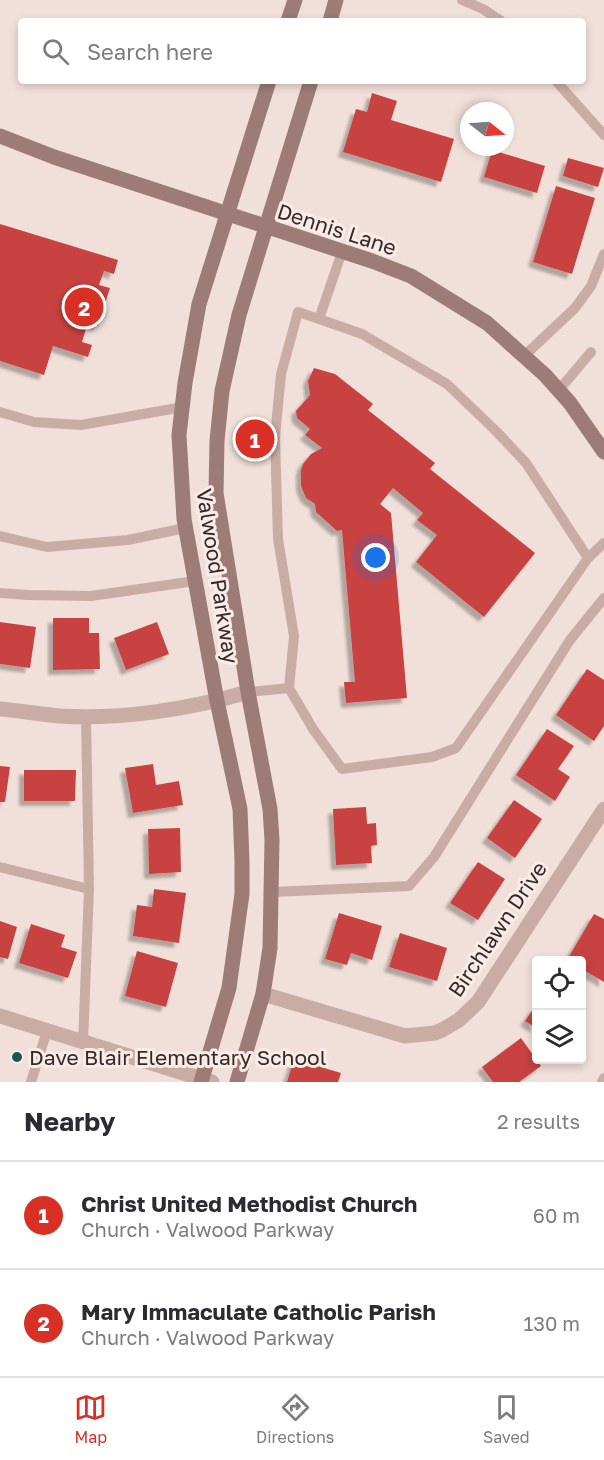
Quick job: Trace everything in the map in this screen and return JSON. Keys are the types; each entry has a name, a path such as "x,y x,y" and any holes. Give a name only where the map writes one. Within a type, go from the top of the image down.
{"main road":[{"path":"331,18 336,0"},
{"path":"289,18 292,1"},
{"name":"Valwood Parkway","path":"205,1081 229,988 242,894 240,809 217,701 185,528 179,435 185,383 199,304 268,84"},
{"name":"Valwood Parkway","path":"237,1082 263,994 270,948 272,892 270,809 248,692 216,493 217,441 222,391 239,315 310,84"},
{"name":"Dennis Lane","path":"0,136 54,157 411,276 487,323 524,356 570,403 604,452"}],"street":[{"path":"0,709 62,716 119,715 217,701 248,692"},
{"name":"Birchlawn Drive","path":"263,994 405,1036 435,1033 442,1030 459,1020 478,1002 604,809"},
{"path":"0,1016 205,1081"}],"lane":[{"path":"462,0 496,18"},
{"path":"559,84 604,135"},
{"path":"319,320 342,252"},
{"path":"524,356 575,308 591,286 604,254"},
{"path":"588,558 526,463 447,384 362,334 298,312 281,374 275,437 278,539 294,636 289,688 313,729 342,769 432,758 456,748 588,558 604,543"},
{"path":"559,390 591,352"},
{"path":"0,412 34,422 81,424 183,407"},
{"path":"0,536 47,547 128,540 185,528"},
{"path":"0,592 28,596 91,596 195,581"},
{"path":"272,892 409,886 434,857 570,640 604,598"},
{"path":"248,692 289,688"},
{"path":"83,1043 89,889 86,716"},
{"path":"0,867 89,889"},
{"path":"31,1082 47,1031"}],"building":[{"path":"372,93 397,101 391,120 454,139 441,182 343,152 356,109 367,112"},
{"path":"490,156 512,156 545,166 537,193 484,177"},
{"path":"568,158 604,168 598,187 563,176"},
{"path":"556,186 595,198 572,274 533,262"},
{"path":"0,224 118,260 114,274 104,271 99,285 110,288 98,326 88,322 82,342 92,345 88,357 53,346 44,375 0,361"},
{"path":"314,368 335,374 373,404 368,410 435,463 430,469 535,553 484,617 416,562 437,535 417,520 423,513 393,488 380,504 391,513 407,698 346,703 344,682 355,682 342,530 337,531 316,512 315,504 306,498 301,486 303,464 311,454 322,448 305,435 310,429 297,418 296,411 310,395 308,381"},
{"path":"53,618 89,618 89,633 99,633 100,669 53,670"},
{"path":"0,622 36,627 30,668 0,664"},
{"path":"157,622 169,654 126,670 114,638"},
{"path":"587,669 604,680 604,726 594,741 556,715"},
{"path":"547,729 574,746 558,769 570,777 555,801 516,775"},
{"path":"153,764 156,785 179,781 183,805 133,813 125,768"},
{"path":"0,766 10,767 5,802 0,802"},
{"path":"24,770 76,770 75,801 24,801"},
{"path":"514,800 542,819 515,858 487,838"},
{"path":"366,807 367,824 376,823 377,845 371,846 372,863 336,865 333,809"},
{"path":"180,828 181,872 149,874 148,829"},
{"path":"478,862 505,879 478,920 450,903"},
{"path":"154,889 186,893 179,943 133,936 137,905 152,907"},
{"path":"339,913 382,926 372,960 351,953 347,965 325,959"},
{"path":"594,914 604,919 604,982 586,971 586,956 569,956"},
{"path":"0,921 17,927 8,959 0,957"},
{"path":"31,924 65,935 61,947 77,952 68,978 19,963"},
{"path":"400,933 447,948 437,981 389,967"},
{"path":"137,951 178,963 166,1007 125,996"},
{"path":"532,1011 532,1025 525,1021"},
{"path":"521,1038 532,1053 532,1064 541,1066 519,1082 493,1082 482,1067"},
{"path":"294,1059 341,1073 338,1082 287,1082"}],"place":[{"name":"Mary Immaculate Catholic Parish","path":"84,307"},
{"name":"Christ United Methodist Church","path":"255,439"},
{"name":"Dave Blair Elementary School","path":"17,1057"}]}
